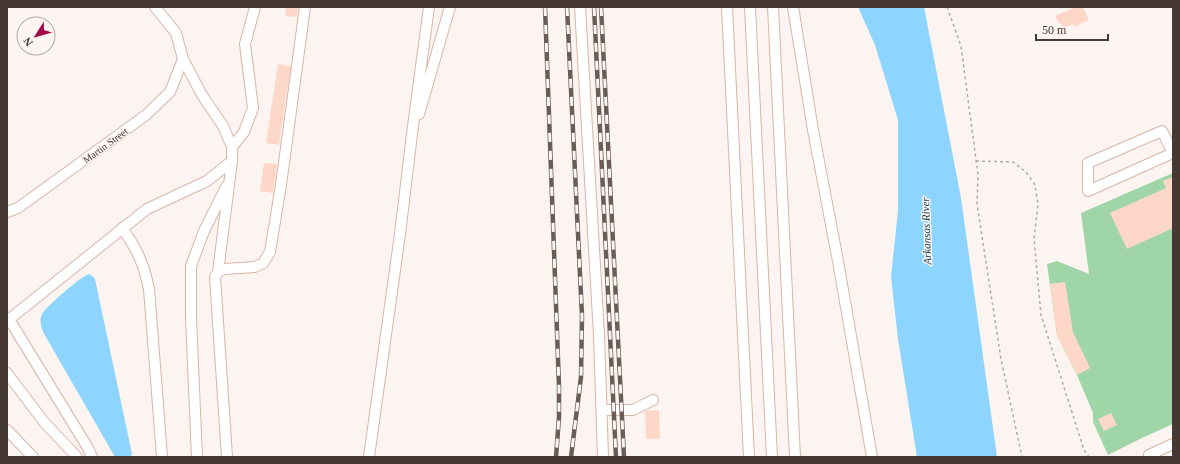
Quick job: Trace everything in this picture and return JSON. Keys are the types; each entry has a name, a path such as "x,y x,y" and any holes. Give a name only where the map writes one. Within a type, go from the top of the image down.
{"street":[{"path":"155,7 176,33 183,59 202,95 223,126 232,147 230,180 218,272 216,277 227,457"},
{"path":"232,147 244,132 253,108 245,44 255,7"},
{"path":"218,272 224,269 255,267 263,263 270,252 281,184 305,7"},
{"path":"369,457 399,242 429,7"},
{"path":"411,141 450,7"},
{"path":"580,7 598,327 603,457"},
{"path":"727,7 749,457"},
{"path":"750,7 772,457"},
{"path":"773,7 795,457"},
{"path":"793,7 813,130 838,260 872,457"},
{"name":"Martin Street","path":"7,212 18,208 146,115 170,92 183,59"},
{"path":"1162,131 1173,153 1116,178 1088,191 1088,163 1162,131"},
{"path":"92,457 88,448 8,320 147,209 207,181 232,161"},
{"path":"197,457 191,318 192,266 204,230 230,180"},
{"path":"122,228 138,254 145,270 149,289 162,457"},
{"path":"7,373 44,422 77,457"},
{"path":"602,410 633,410 653,400"},
{"path":"7,430 33,457"},
{"path":"1149,456 1173,444"}],"path":[{"path":"947,7 961,46 978,175 977,204 1001,359 1022,457"},
{"path":"976,161 1013,162 1026,172 1035,185 1038,205 1034,238 1041,315 1084,450 1089,457"}],"green space":[{"path":"1173,173 1173,424 1108,455 1093,422 1093,413 1077,375 1057,335 1047,264 1057,261 1089,274 1081,213"}],"water":[{"name":"Arkansas River","path":"858,7 924,7 961,198 997,457 917,457 898,339 891,277 898,211 898,120 875,45"},
{"path":"89,274 95,279 132,454 130,457 115,457 43,332 40,321 45,310 72,286"}],"building":[{"path":"286,7 298,7 297,17 285,16"},
{"path":"1076,7 1083,7 1089,20 1074,27 1073,24 1063,28 1055,16"},
{"path":"278,64 291,66 279,145 266,143"},
{"path":"264,163 277,164 273,193 260,191"},
{"path":"1173,177 1173,228 1127,249 1110,213 1166,188 1163,181"},
{"path":"1065,282 1073,332 1090,368 1077,375 1057,335 1050,284"},
{"path":"659,410 660,439 646,439 645,411"},
{"path":"1111,413 1117,425 1104,431 1098,419"}],"railway":[{"path":"545,7 559,386 559,417 556,457"},
{"path":"567,7 582,316 581,377 571,457"},
{"path":"594,7 616,457"},
{"path":"601,7 624,457"}]}
